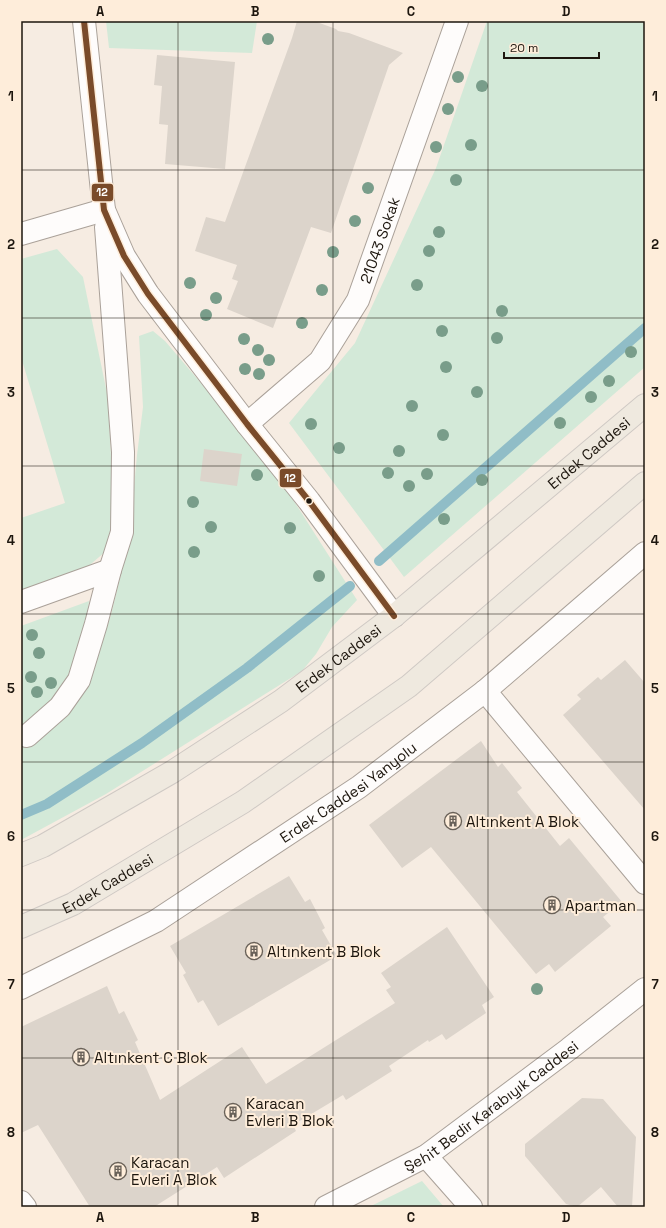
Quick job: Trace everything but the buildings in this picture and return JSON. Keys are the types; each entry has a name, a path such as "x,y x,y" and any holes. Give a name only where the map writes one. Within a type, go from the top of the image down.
{"highway":[{"name":"Erdek Caddesi","path":"21,855 43,846 172,772 281,701 394,616 645,405"},
{"name":"Erdek Caddesi","path":"21,927 74,904 243,802 409,686 645,483"}],"street":[{"path":"27,736 60,707 79,680 122,532 123,452 104,210 84,21"},
{"name":"21043 Sokak","path":"247,424 320,360 358,300 457,21"},
{"path":"21,234 104,210"},
{"path":"104,210 124,256 148,294 247,424 309,501 394,616"},
{"name":"Erdek Caddesi Yanyolu","path":"21,988 156,921 359,787 485,691 645,553"},
{"path":"21,602 110,570"},
{"path":"485,691 645,883"},
{"name":"Şehit Bedir Karabıyık Caddesi","path":"326,1207 426,1156 569,1049 645,989"},
{"path":"426,1156 472,1207"},
{"path":"21,1202 25,1207"}],"green space":[{"path":"106,21 257,21 252,53 109,48"},
{"path":"487,21 645,21 645,367 404,577 289,423 355,343 436,168"},
{"path":"57,249 83,277 108,398 114,515 105,552 85,569 21,592 21,518 65,503 21,357 21,259"},
{"path":"153,331 165,341 271,465 357,600 332,627 316,654 302,671 106,794 21,840 21,626 89,601 85,635 86,689 111,615 129,541 143,407 139,336"},
{"path":"422,1181 444,1207 369,1207"}],"waterway":[{"path":"379,561 645,328"},
{"path":"21,815 47,804 142,743 247,668 350,586"}],"transit line":[{"name":"12","path":"84,21 104,210 124,256 148,294 247,424 309,501 394,616"}],"place":[{"name":"Altınkent A Blok","path":"453,821"},
{"name":"Apartman","path":"552,905"},
{"name":"Altınkent B Blok","path":"254,951"},
{"name":"Altınkent C Blok","path":"81,1057"},
{"name":"Karacan Evleri B Blok","path":"233,1112"},
{"name":"Karacan Evleri A Blok","path":"118,1171"}]}
